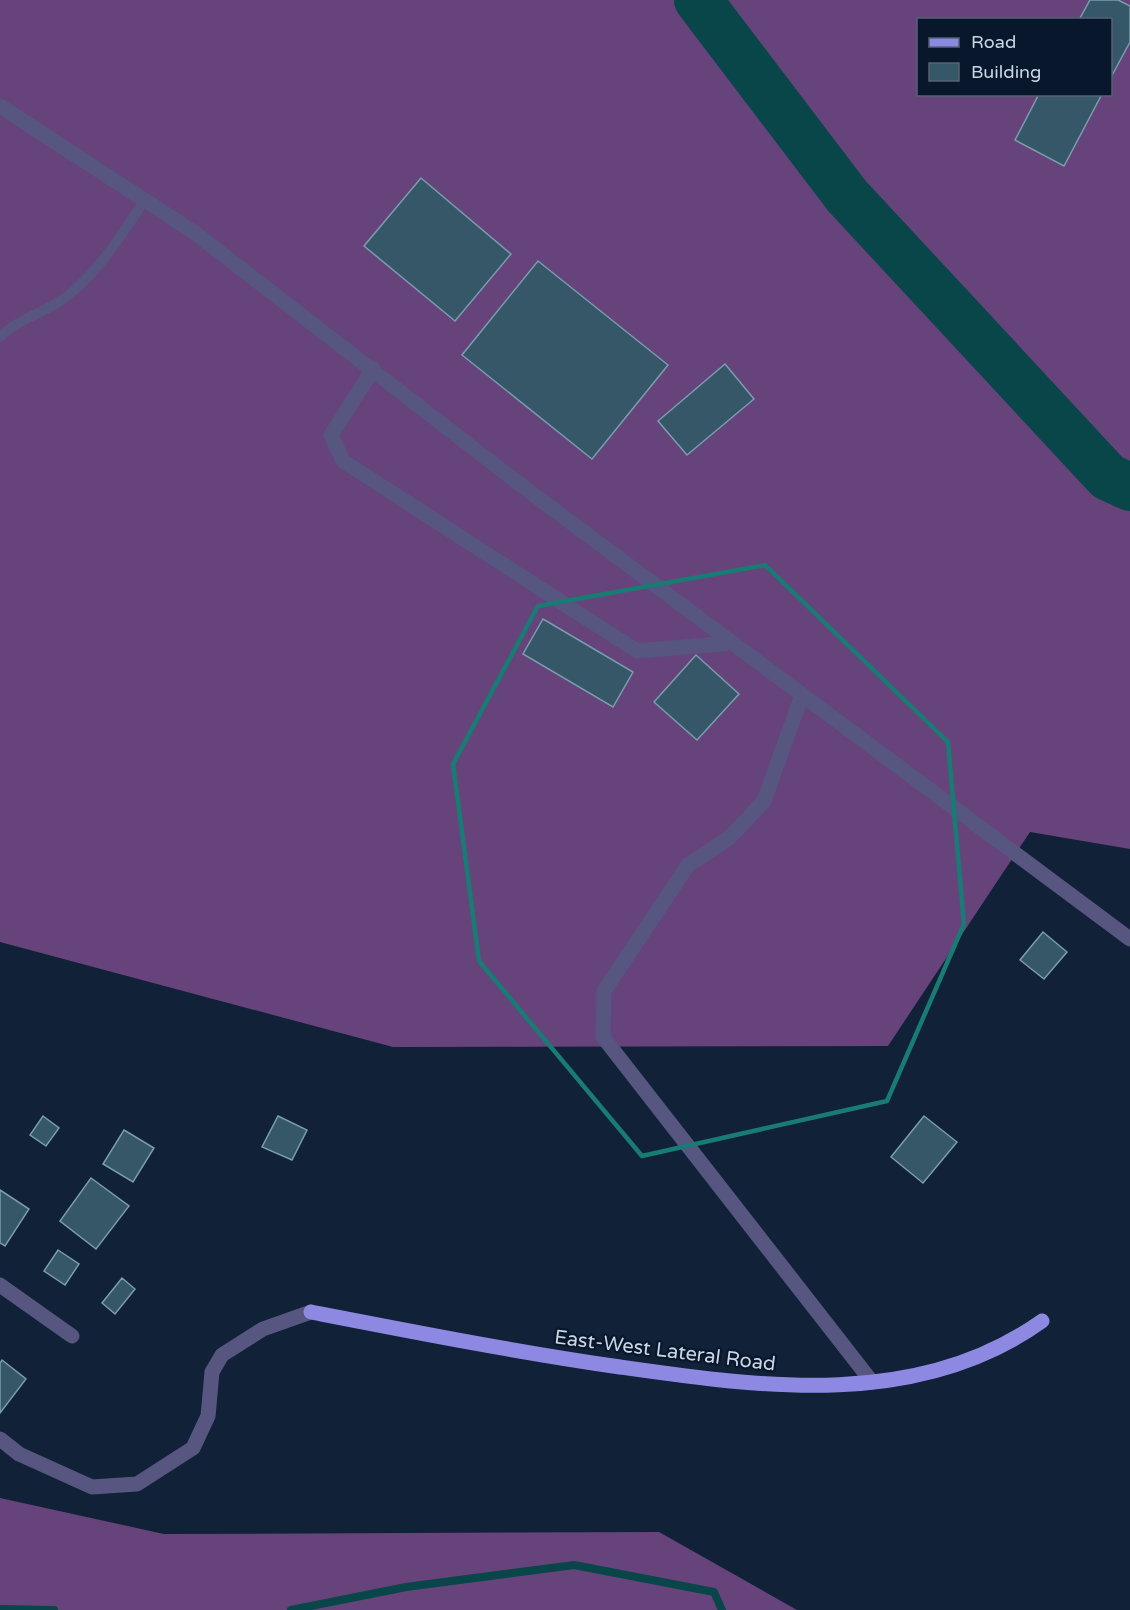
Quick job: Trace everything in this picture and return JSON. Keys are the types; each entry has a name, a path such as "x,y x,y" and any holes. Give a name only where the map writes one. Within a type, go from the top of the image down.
{"main road":[{"name":"East-West Lateral Road","path":"311,1312 519,1353 739,1384 825,1386 916,1376 968,1362 1007,1343 1042,1321"}],"street":[{"path":"0,106 195,232 526,489 1130,939"},
{"path":"373,369 331,435 343,461 637,651 732,643"},
{"path":"802,695 764,801 729,838 688,865 604,991 603,1037 873,1382"},
{"path":"0,1285 72,1336"},
{"path":"0,1439 19,1454 92,1486 137,1484 193,1448 208,1416 212,1372 222,1355 263,1329 311,1312"}],"lane":[{"path":"0,337 11,326 52,306 70,294 105,259 145,200"}],"highlighted area":[{"path":"765,565 948,742 964,924 887,1101 642,1156 479,961 453,764 538,606"}],"shaded area":[{"path":"0,0 1130,0 1130,849 1030,832 888,1046 393,1047 0,942"},
{"path":"0,1498 164,1534 659,1532 797,1610 0,1610"}],"building":[{"path":"1090,0 1118,0 1130,6 1130,42 1112,75 1112,18 1080,18"},
{"path":"1038,96 1101,96 1064,166 1015,140"},
{"path":"421,178 511,254 455,321 364,246"},
{"path":"538,261 668,365 592,459 462,355"},
{"path":"725,364 754,399 687,455 658,421"},
{"path":"543,619 633,672 613,707 523,654"},
{"path":"696,655 739,694 697,740 654,702"},
{"path":"1043,932 1067,952 1044,979 1020,960"},
{"path":"43,1116 59,1128 46,1146 30,1135"},
{"path":"278,1116 307,1130 292,1160 262,1147"},
{"path":"924,1116 957,1142 923,1183 891,1157"},
{"path":"124,1130 154,1148 133,1182 103,1164"},
{"path":"91,1178 129,1206 96,1249 60,1221"},
{"path":"0,1190 29,1209 5,1246 0,1243"},
{"path":"58,1250 79,1264 65,1285 44,1271"},
{"path":"122,1278 135,1289 115,1314 102,1303"},
{"path":"2,1360 26,1379 0,1413 0,1363"}],"waterway":[{"path":"698,0 847,196 1108,477 1130,487"},
{"path":"291,1610 406,1587 574,1565 714,1592 722,1610"},
{"path":"0,1609 54,1610"}]}
